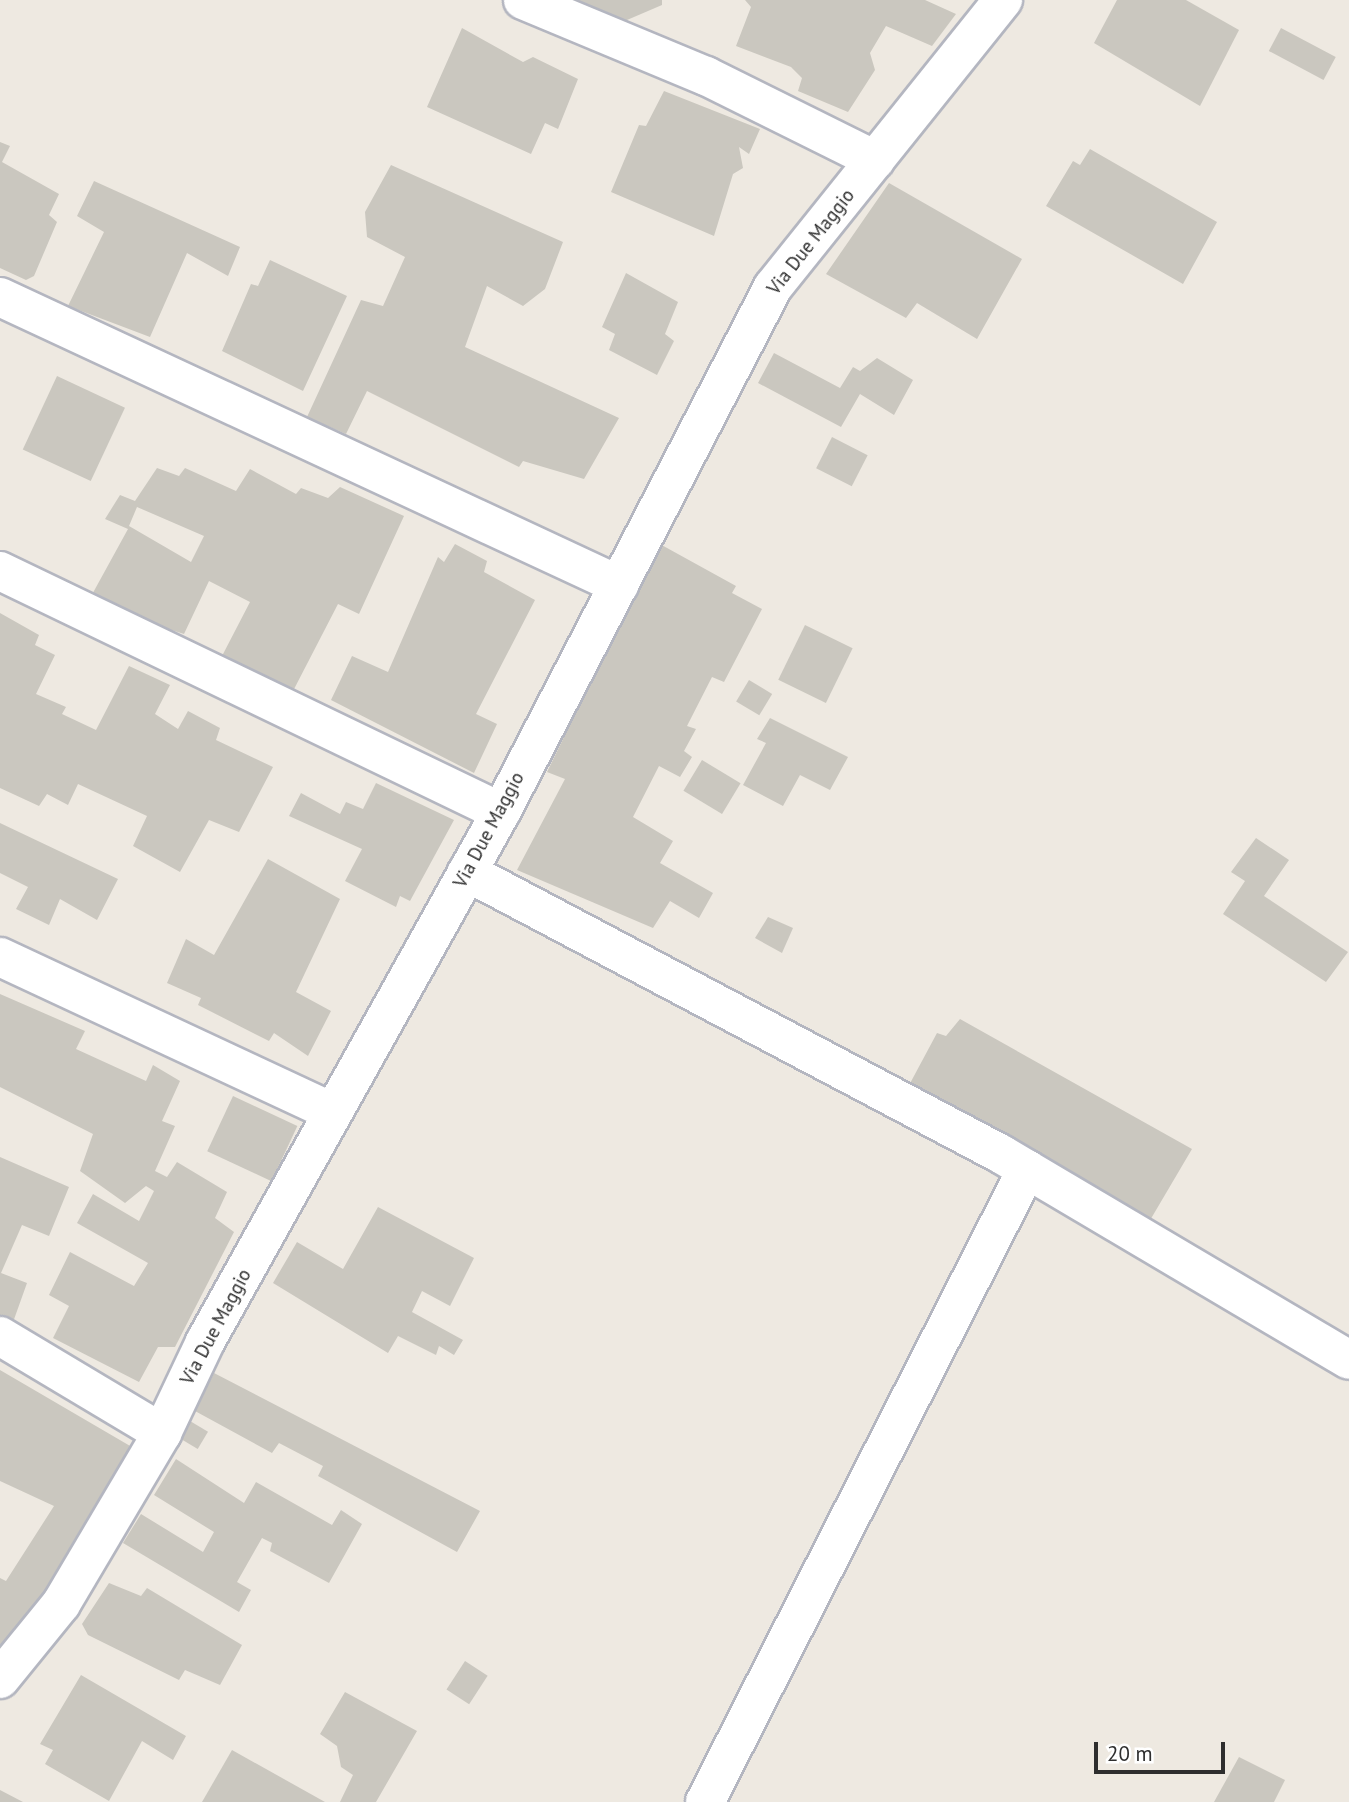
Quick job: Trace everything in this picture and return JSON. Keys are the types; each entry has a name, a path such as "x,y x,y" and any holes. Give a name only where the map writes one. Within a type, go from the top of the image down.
{"street":[{"path":"523,0 706,76 875,160"},
{"name":"Via Due Maggio","path":"0,1679 61,1604 162,1433 333,1112 501,811 773,287 1003,0"},
{"path":"0,297 618,584"},
{"path":"0,571 501,811"},
{"path":"467,872 1027,1169 1349,1360"},
{"path":"0,957 333,1112"},
{"path":"705,1802 1027,1169"},
{"path":"0,1336 162,1433"}],"building":[{"path":"578,0 662,0 662,5 620,23"},
{"path":"745,0 925,0 956,14 932,46 886,26 870,53 875,70 848,112 798,91 802,78 791,67 736,46 751,7"},
{"path":"1117,0 1186,0 1239,30 1200,106 1094,43"},
{"path":"462,28 523,62 533,57 578,79 558,129 545,123 531,154 427,107"},
{"path":"1281,28 1336,57 1324,80 1269,51"},
{"path":"664,91 760,129 749,154 739,147 743,168 733,174 714,236 611,192 639,125 646,126"},
{"path":"0,142 10,146 2,162 59,194 49,215 57,222 34,276 26,280 0,268"},
{"path":"1090,149 1217,222 1183,284 1046,206 1073,161 1080,165"},
{"path":"391,165 563,242 545,289 523,306 487,286 465,347 619,418 584,479 523,461 519,467 367,391 346,434 307,417 361,300 383,306 405,257 367,237 365,212"},
{"path":"94,181 240,247 228,276 187,253 150,337 68,306 104,232 77,216"},
{"path":"889,183 1022,259 977,339 917,303 906,318 826,274"},
{"path":"270,260 347,296 303,391 222,351 251,284 258,286"},
{"path":"626,273 678,302 665,334 674,341 657,375 609,350 615,334 602,327"},
{"path":"774,353 840,388 853,367 860,371 877,358 913,380 894,415 860,394 841,427 758,383"},
{"path":"57,376 125,408 91,481 23,449"},
{"path":"832,437 868,455 852,486 816,468"},
{"path":"157,468 179,476 185,468 236,491 250,469 296,494 301,488 328,498 340,487 404,516 359,614 338,604 292,693 222,656 250,602 209,581 184,634 162,627 156,635 89,600 128,529 105,519 120,495 135,501","holes":["137,507 204,536 191,562 129,526"]},
{"path":"658,543 736,586 732,593 762,609 724,682 712,677 687,726 696,729 684,751 692,757 680,777 659,766 633,817 673,841 660,863 713,893 699,918 670,901 653,928 517,870 565,779 547,772"},
{"path":"455,544 487,561 484,572 535,600 476,714 497,724 474,773 331,700 352,656 388,672 438,557 444,562"},
{"path":"0,613 39,635 35,645 55,655 36,694 66,707 62,714 96,730 129,666 170,685 155,714 178,729 188,711 220,728 216,740 273,767 239,832 209,820 180,872 133,846 147,816 78,784 68,805 47,794 39,806 0,788"},
{"path":"805,625 853,648 826,703 778,680"},
{"path":"749,680 772,694 759,715 736,701"},
{"path":"770,718 848,757 830,790 800,775 783,806 743,785 766,743 757,739"},
{"path":"702,760 741,783 722,814 683,791"},
{"path":"376,783 454,820 410,901 400,896 396,907 345,881 362,849 289,816 301,793 340,814 346,802 363,809"},
{"path":"0,823 118,879 97,920 60,899 49,925 16,909 28,887 0,873"},
{"path":"1256,838 1289,860 1264,896 1348,952 1326,982 1223,914 1245,881 1231,872"},
{"path":"268,859 340,899 296,992 331,1011 308,1056 274,1033 269,1041 198,1005 201,998 167,983 186,939 214,955"},
{"path":"768,917 793,928 782,953 755,938"},
{"path":"0,994 85,1031 76,1049 146,1081 153,1065 180,1081 162,1121 175,1126 155,1171 167,1177 177,1162 227,1192 215,1218 234,1232 175,1347 158,1347 139,1382 53,1338 69,1306 49,1295 70,1252 134,1286 148,1263 77,1223 93,1194 139,1221 154,1191 146,1186 125,1203 80,1171 93,1134 0,1087"},
{"path":"960,1019 1192,1149 1149,1222 907,1089 937,1033 946,1036"},
{"path":"233,1096 297,1126 272,1181 207,1151"},
{"path":"0,1157 69,1187 49,1236 22,1225 1,1273 27,1283 12,1325 0,1320"},
{"path":"378,1207 474,1258 450,1306 422,1291 412,1312 463,1340 454,1355 439,1346 436,1355 398,1336 388,1353 273,1283 297,1242 343,1269"},
{"path":"0,1370 137,1450 0,1662 0,1578 6,1581 54,1506 0,1481"},
{"path":"214,1373 480,1511 457,1552 318,1476 323,1466 279,1443 272,1453 195,1411"},
{"path":"190,1421 208,1432 198,1449 180,1438"},
{"path":"176,1459 244,1503 256,1482 332,1525 341,1510 362,1524 329,1583 270,1551 272,1543 262,1538 237,1582 251,1590 239,1612 123,1543 141,1514 203,1552 214,1532 154,1495"},
{"path":"109,1583 141,1596 147,1588 242,1645 220,1685 185,1670 179,1680 88,1635 82,1624"},
{"path":"465,1661 488,1676 469,1704 446,1690"},
{"path":"81,1675 186,1736 173,1760 142,1741 109,1801 45,1764 53,1750 40,1744"},
{"path":"345,1692 417,1731 376,1802 340,1802 353,1775 341,1767 337,1746 320,1734"},
{"path":"232,1750 325,1802 202,1802"},
{"path":"1239,1757 1285,1780 1274,1802 1214,1802"},
{"path":"0,1790 23,1802 0,1802"}]}
